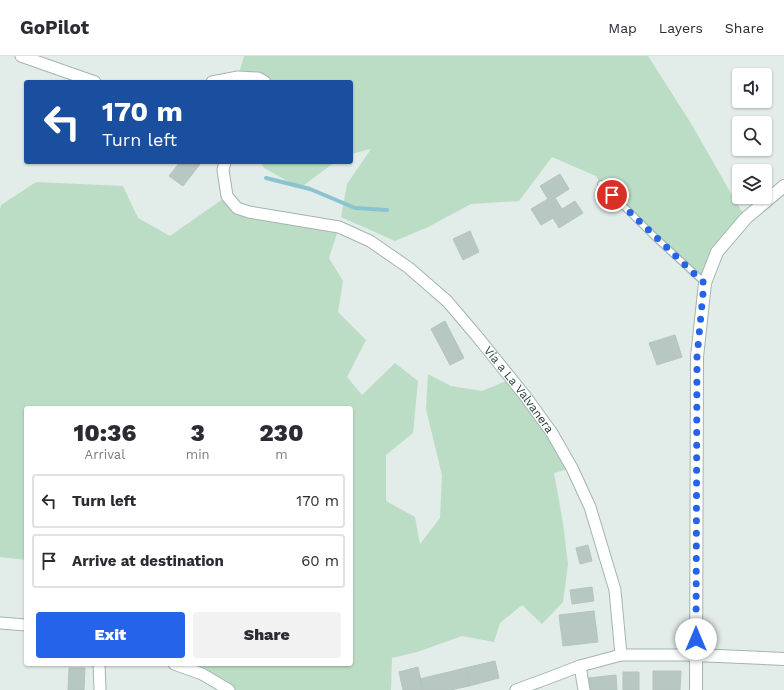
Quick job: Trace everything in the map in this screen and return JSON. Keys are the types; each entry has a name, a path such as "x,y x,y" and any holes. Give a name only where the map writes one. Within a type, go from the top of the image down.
{"street":[{"path":"21,56 89,80"},
{"path":"222,80 238,77 258,78 262,80"},
{"name":"Vía a La Valvanera","path":"224,164 223,170 227,196 237,208 249,212 338,227 370,241 409,268 447,301 526,397 552,433 572,468 590,507 615,590 621,655"},
{"path":"696,690 697,357 704,283 717,252 746,218 784,186"},
{"path":"0,623 24,625"},
{"path":"516,690 580,666 621,655 696,655 784,659"},
{"path":"99,666 100,690"},
{"path":"180,666 202,674 229,690"},
{"path":"580,666 584,690"}],"lane":[{"path":"601,184 704,283"}],"green space":[{"path":"244,56 648,56 692,125 732,195 732,204 738,204 746,218 705,283 601,184 596,176 552,157 519,201 471,204 428,227 395,241 341,217 347,184 371,149 353,154 353,80 254,80 238,77"},
{"path":"261,164 332,164 300,188 264,168"},
{"path":"36,182 123,186 138,218 170,236 227,196 237,208 339,227 329,258 343,281 338,312 366,340 347,377 362,395 395,363 418,381 413,433 386,455 386,501 415,517 420,544 440,518 442,475 426,409 428,374 451,386 482,391 511,379 572,468 554,473 563,523 568,564 563,602 542,624 522,605 500,623 494,642 462,636 417,652 392,658 391,690 229,690 178,666 353,666 353,406 24,406 24,560 0,557 1,205"}],"building":[{"path":"178,164 200,164 183,186 169,176"},
{"path":"560,174 569,189 555,198 562,209 575,201 583,213 559,228 553,218 541,225 531,209 548,199 540,186"},
{"path":"470,231 479,252 463,260 453,239"},
{"path":"445,321 464,358 450,365 431,329"},
{"path":"675,335 682,357 657,365 649,343"},
{"path":"588,545 592,561 580,564 576,548"},
{"path":"592,587 594,601 572,604 570,590"},
{"path":"594,611 598,642 563,646 559,615"},
{"path":"495,661 499,678 469,686 465,668"},
{"path":"418,667 423,690 403,690 399,672"},
{"path":"69,668 85,668 84,690 68,690"},
{"path":"465,668 469,686 450,690 423,690 420,679"},
{"path":"653,671 681,671 680,690 653,690"},
{"path":"623,672 639,672 639,690 623,690"},
{"path":"616,675 617,690 589,690 588,678"}],"waterway":[{"path":"266,178 310,189 355,208 387,210"}],"route":[{"path":"612,195 704,283 697,357 696,639"}]}
